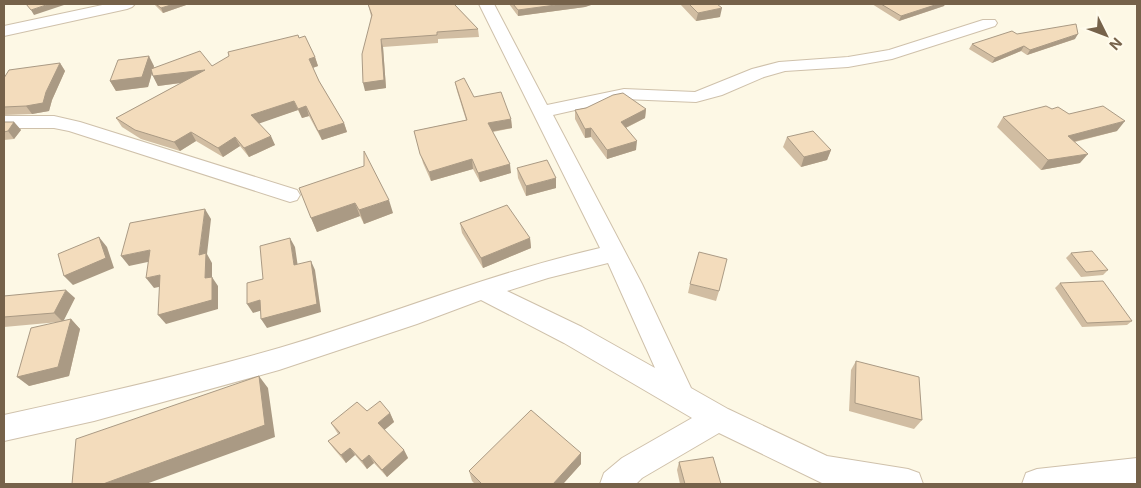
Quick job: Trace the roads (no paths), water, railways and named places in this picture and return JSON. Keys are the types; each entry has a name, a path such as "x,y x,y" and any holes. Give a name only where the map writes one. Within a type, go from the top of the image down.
{"street":[{"path":"4,31 127,4"},
{"path":"486,4 614,253 682,398"},
{"path":"542,112 624,94 696,97 716,91 758,73 785,66 848,62 892,54 989,23"},
{"path":"4,122 54,122 73,126 290,195"},
{"path":"4,428 94,408 279,359 548,269 614,253"},
{"path":"482,290 572,335 682,398 827,477 908,484"},
{"path":"614,484 632,468 718,418"},
{"path":"1037,484 1137,474"}]}
